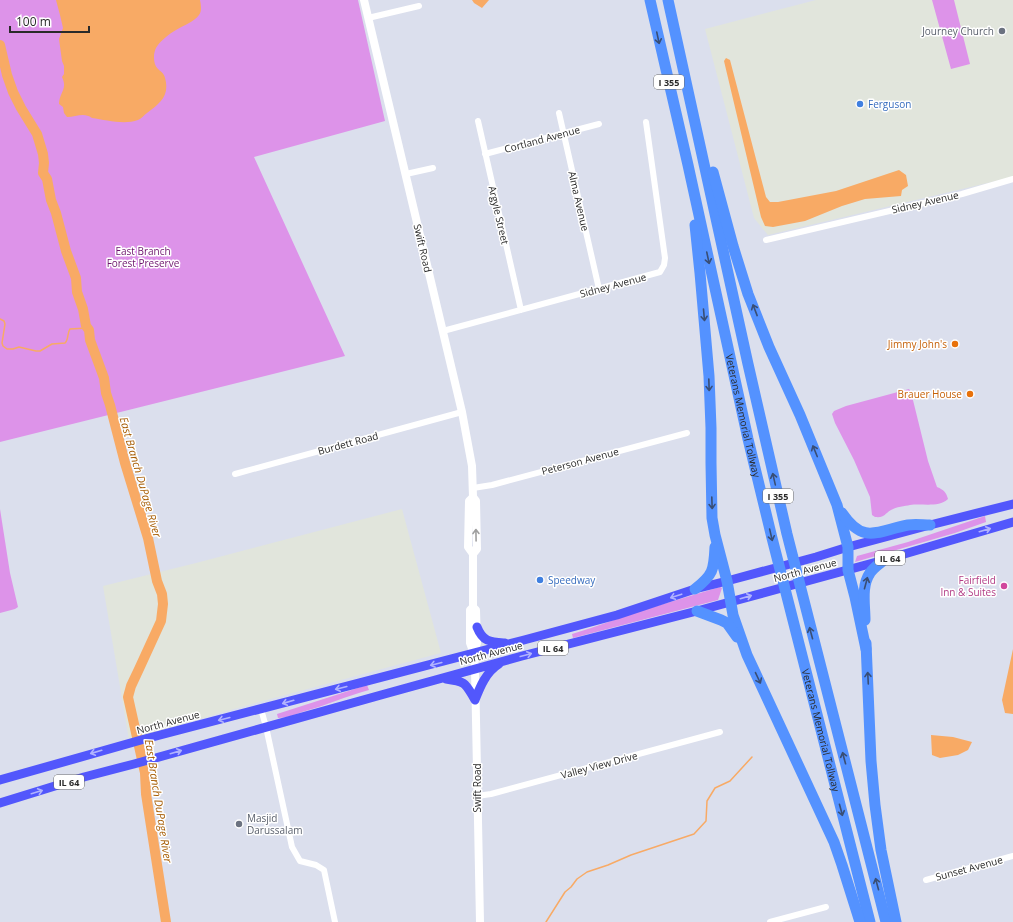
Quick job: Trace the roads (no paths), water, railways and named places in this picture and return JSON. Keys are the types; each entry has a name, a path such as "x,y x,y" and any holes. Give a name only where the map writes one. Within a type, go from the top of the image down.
{"highway":[{"name":"Veterans Memorial Tollway","path":"650,0 750,447 870,922"},
{"name":"Veterans Memorial Tollway","path":"668,0 787,534 886,922"},
{"path":"683,67 733,246 748,294 769,347 800,415 837,505 848,547 848,570 866,649"},
{"path":"688,165 700,273 709,376 712,510 715,535 714,566 711,574 695,589"},
{"path":"837,505 850,524 859,531 876,534 910,525 930,525"},
{"path":"715,535 727,581 733,615 747,655"},
{"path":"884,560 870,573 866,580 866,649 871,761 875,805 881,850 896,922"},
{"path":"697,611 727,623 747,655 834,842 860,922"}],"main road":[{"name":"North Avenue","path":"0,780 137,741 474,654 617,615 695,589 1013,504"},
{"name":"North Avenue","path":"0,803 84,777 503,661 848,570 1013,522"},
{"path":"477,626 482,637 488,641 505,643 524,640"},
{"path":"475,700 489,673 496,665 503,661"},
{"path":"440,679 464,683 475,700"}],"street":[{"name":"Swift Road","path":"364,0 462,412 471,458 473,497 476,501 476,549 472,554 473,608 476,610 477,626 477,643 474,654"},
{"path":"368,18 419,6"},
{"name":"Alma Avenue","path":"559,113 599,289"},
{"name":"Argyle Street","path":"478,121 521,310"},
{"name":"Sidney Avenue","path":"443,331 660,272 664,265 665,258 646,122"},
{"name":"Cortland Avenue","path":"485,154 599,124"},
{"path":"406,174 433,168"},
{"name":"Sidney Avenue","path":"766,240 962,194 1013,179"},
{"name":"Burdett Road","path":"235,474 462,412"},
{"name":"Peterson Avenue","path":"473,488 492,485 687,433"},
{"name":"Swift Road","path":"473,608 470,610 470,643 474,654 475,669 480,922"},
{"path":"262,709 292,847 300,861 316,865 324,870 335,922"},
{"name":"Valley View Drive","path":"477,796 491,794 720,732"},
{"name":"Sunset Avenue","path":"926,880 1013,856"},
{"path":"770,922 826,907"}],"waterway":[{"name":"East Branch DuPage River","path":"0,45 7,75 13,92 37,134 43,154 43,173 47,179 51,200 66,251 76,278 77,292 83,309 86,326 89,330 90,340 104,378 106,393 125,463 148,538 157,581 162,594 163,604 161,621 131,686 128,697 145,773 146,794 166,922"},
{"path":"0,319 4,321 5,324 2,343 7,349 19,347 40,351 52,344 65,343 70,329 87,328"},
{"path":"546,922 565,892 577,879 587,872 631,855 694,834 706,821 707,801 715,788 730,781 752,757"}],"place":[{"name":"Journey Church","path":"1002,31"},
{"name":"Ferguson","path":"860,104"},
{"name":"Jimmy John's","path":"955,344"},
{"name":"Brauer House","path":"970,394"},
{"name":"Speedway","path":"540,580"},
{"name":"Fairfield Inn & Suites","path":"1004,586"},
{"name":"Masjid Darussalam","path":"239,824"}],"park label":[{"name":"East Branch Forest Preserve","path":"143,256"}]}
